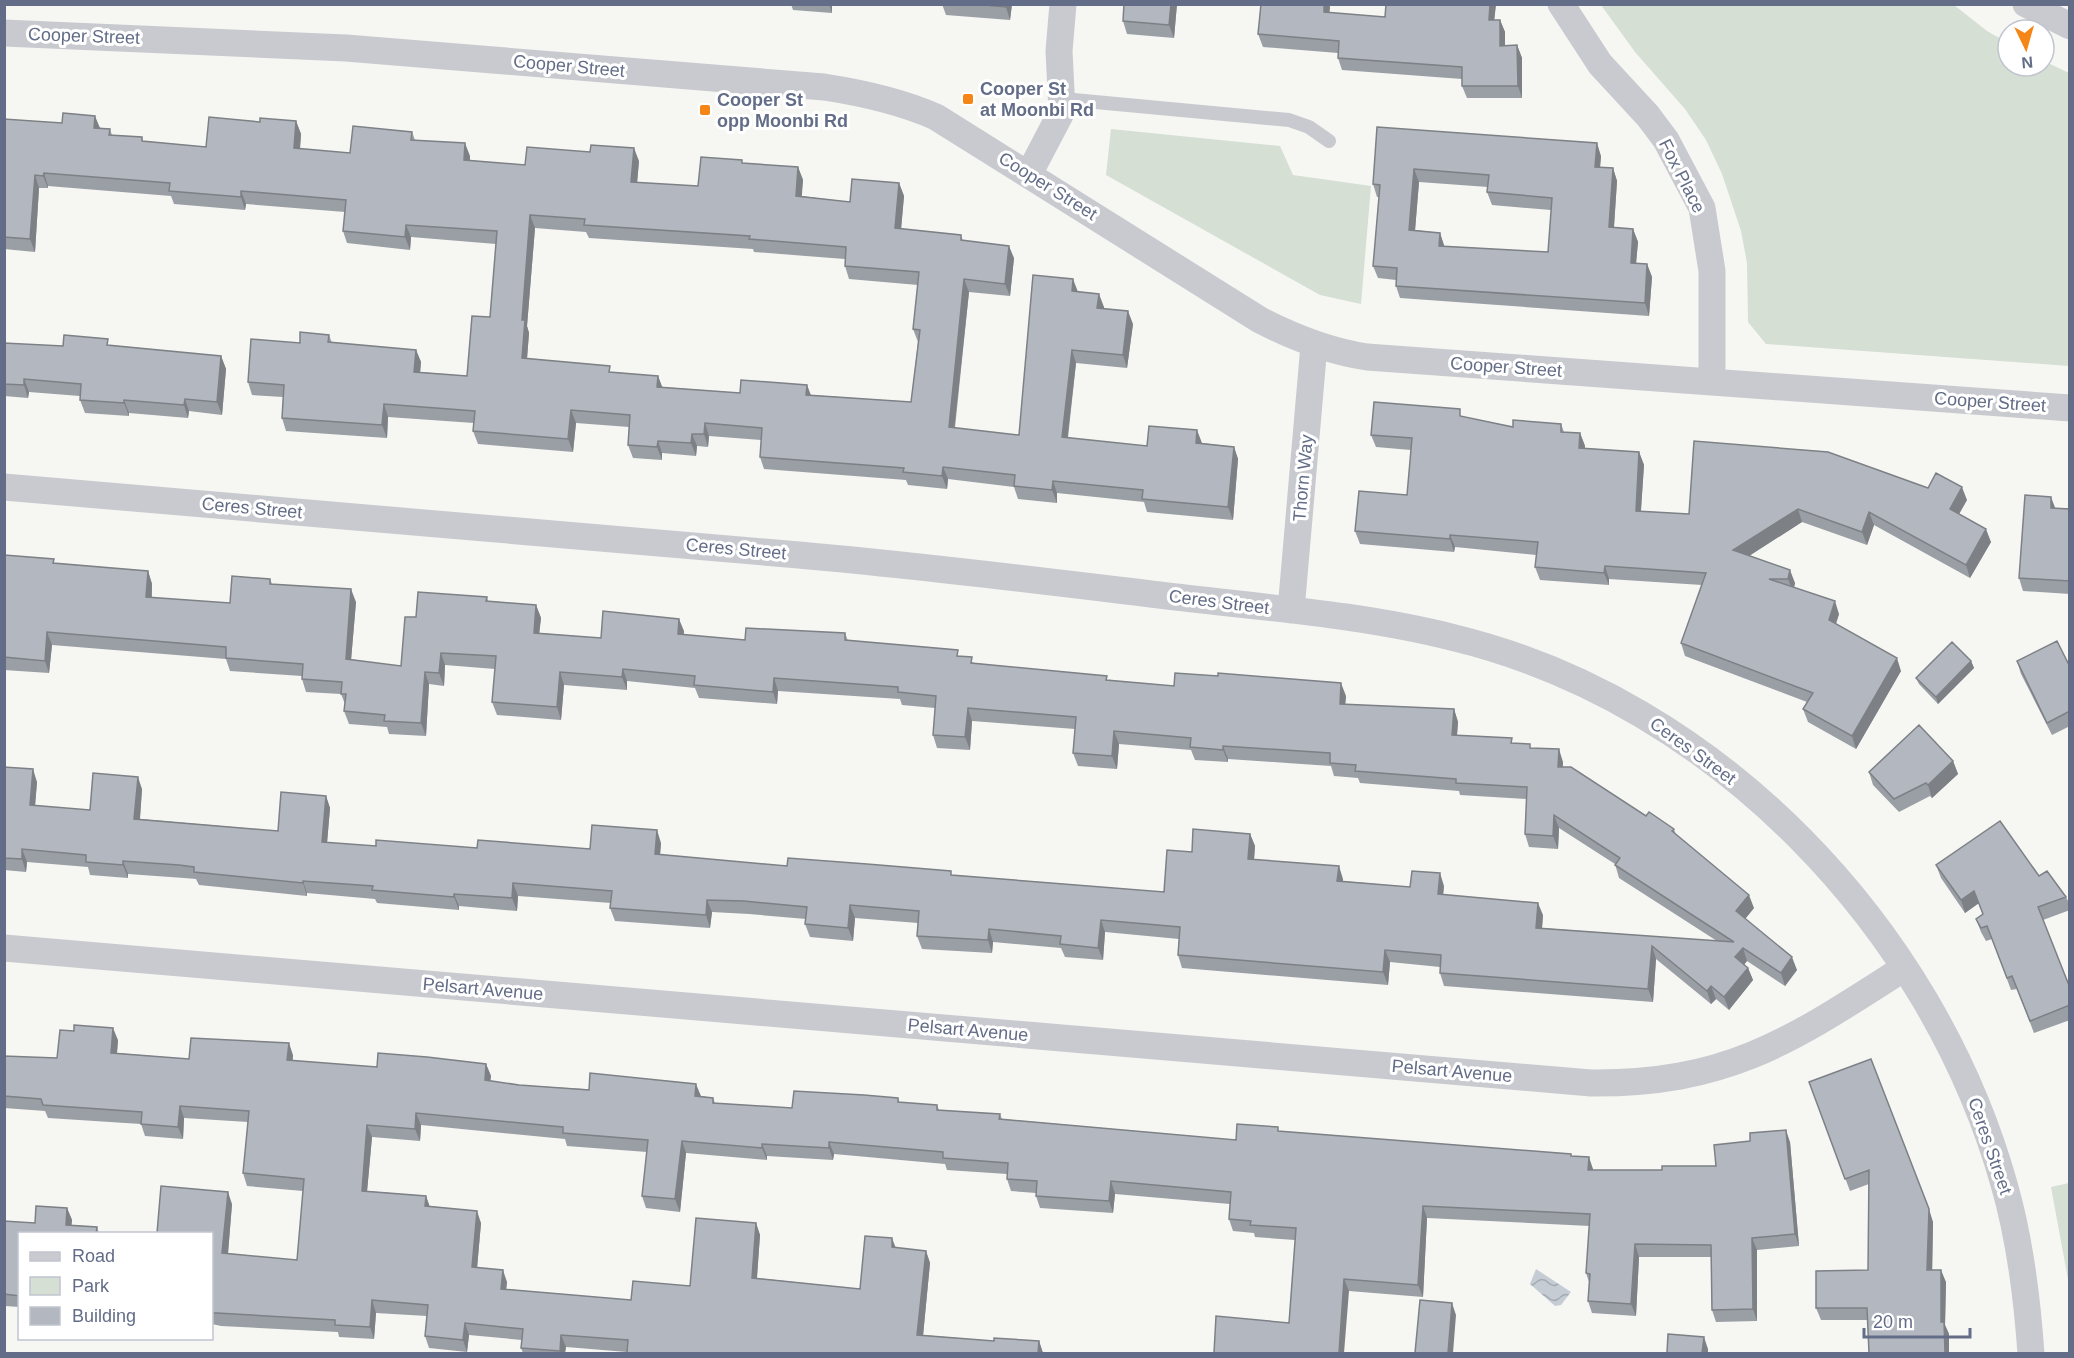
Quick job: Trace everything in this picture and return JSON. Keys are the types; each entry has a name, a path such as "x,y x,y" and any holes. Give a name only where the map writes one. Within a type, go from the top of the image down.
{"street":[{"path":"1029,174 1058,122 1063,99 1059,51 1063,4"},
{"name":"Fox Place","path":"1561,4 1600,64 1648,116 1666,140 1702,208 1712,271 1712,381"},
{"path":"2026,4 2070,26"},
{"name":"Cooper Street","path":"4,33 346,48 824,87 906,104 936,117 1260,320 1314,345 1367,357 2070,408"},
{"name":"Thorn Way","path":"1292,610 1314,345"},
{"name":"Ceres Street","path":"4,486 890,562 1292,610 1468,641 1558,674 1613,699 1688,743 1755,797 1814,853 1877,927 1943,1030 1972,1093 2002,1178 2020,1257 2031,1353"},
{"name":"Pelsart Avenue","path":"4,948 1602,1083 1661,1081 1731,1065 1806,1031 1904,968"}],"lane":[{"path":"1063,99 1289,120 1309,127 1329,141"}],"green space":[{"path":"1601,5 1954,5 1996,36 1996,78 2056,78 2056,67 2069,73 2069,366 1766,344 1748,322 1747,263 1741,231 1722,174 1706,140 1685,109 1635,52"},
{"path":"1111,129 1280,146 1293,175 1371,186 1361,304 1320,295 1106,175"},
{"path":"2070,1183 2069,1285 2051,1187"}],"water":[{"path":"1536,1269 1571,1292 1561,1305 1555,1306 1530,1284"}],"building":[{"path":"973,4 1006,4 1006,7"},
{"path":"1124,4 1171,4 1169,25 1123,21"},
{"path":"1261,4 1324,4 1324,12 1385,17 1386,4 1490,4 1489,20 1500,20 1500,46 1517,45 1518,86 1462,86 1462,67 1338,58 1339,41 1258,34"},
{"path":"63,113 95,116 94,128 110,129 109,135 142,137 142,141 206,147 209,117 260,122 260,118 296,121 294,148 350,153 353,126 412,132 411,140 465,143 464,160 525,165 527,147 590,152 591,145 634,148 631,182 698,186 701,157 742,160 742,163 798,167 796,196 850,202 852,179 899,183 895,228 961,235 961,240 1009,246 1005,284 964,279 949,427 1019,435 1033,275 1073,279 1072,291 1099,294 1097,308 1128,311 1123,355 1072,350 1062,437 1147,446 1149,426 1197,430 1196,443 1234,447 1228,507 1142,499 1143,490 1053,481 1052,490 1014,486 1015,475 943,467 942,476 903,472 904,468 760,457 762,428 705,423 704,434 692,434 691,443 658,441 657,447 628,445 630,415 571,410 568,439 473,431 475,411 384,404 382,425 282,418 284,385 248,382 251,339 300,343 300,332 329,335 328,342 416,350 414,372 467,376 472,316 490,317 497,231 406,225 405,237 343,231 346,200 241,191 241,197 169,191 170,183 44,173 43,176 35,175 30,239 4,237 4,119 62,123","holes":["530,215 585,219 584,225 750,236 749,239 846,247 845,266 919,272 913,329 920,330 911,402 806,395 807,385 741,380 740,393 657,387 658,376 609,372 610,366 522,358 525,320 522,320"]},
{"path":"1377,127 1597,143 1595,167 1613,168 1609,227 1633,229 1631,263 1647,264 1645,303 1396,286 1397,268 1373,266 1380,185 1373,184","holes":["1414,169 1489,175 1487,192 1552,198 1548,252 1439,246 1440,233 1409,230"]},
{"path":"64,335 108,339 107,345 221,356 217,402 185,399 184,405 124,400 124,403 80,400 81,384 24,379 24,385 4,384 4,343 63,346"},
{"path":"1374,402 1460,409 1460,416 1513,427 1513,420 1561,424 1561,432 1580,433 1579,448 1639,452 1636,511 1689,514 1694,441 1828,452 1928,488 1936,473 1962,487 1950,509 1986,529 1966,565 1869,512 1862,532 1798,509 1733,550 1790,570 1788,579 1769,579 1835,601 1829,620 1897,658 1852,736 1803,709 1813,693 1681,643 1706,573 1605,566 1604,573 1535,567 1538,542 1450,535 1450,539 1355,531 1359,491 1407,495 1412,438 1371,435"},
{"path":"2025,495 2051,497 2051,508 2070,509 2070,581 2019,578"},
{"path":"4,555 54,559 53,563 148,571 146,597 230,603 232,576 270,579 270,584 351,589 346,659 401,666 405,617 416,617 418,592 487,597 486,601 536,605 534,633 601,638 603,611 679,619 678,634 745,640 746,628 845,633 845,640 958,650 957,656 972,657 971,663 1107,676 1106,680 1174,686 1175,673 1218,676 1218,673 1341,683 1340,704 1454,709 1452,735 1512,738 1511,743 1530,744 1530,748 1559,749 1558,767 1571,767 1646,816 1649,812 1674,829 1672,831 1749,895 1736,911 1792,957 1781,973 1743,948 1735,957 1748,968 1724,997 1711,986 1707,991 1652,946 1648,989 1440,973 1441,955 1385,950 1383,972 1178,955 1180,927 1101,920 1098,948 1060,944 1061,936 989,929 988,940 917,936 919,911 850,905 848,928 805,924 807,907 744,901 707,900 706,915 610,908 612,891 513,883 512,898 454,894 454,897 372,890 373,886 303,881 303,883 194,872 194,867 179,865 123,861 123,865 86,862 86,855 22,849 22,859 4,858 4,767 33,769 30,805 90,810 93,773 138,777 134,819 278,831 281,792 326,796 322,842 376,846 376,840 477,848 478,840 590,849 592,825 657,830 655,854 787,866 788,858 951,871 951,875 1164,892 1167,850 1192,852 1193,829 1250,834 1248,859 1339,866 1337,881 1410,887 1412,871 1440,873 1438,894 1538,903 1536,928 1734,942 1615,865 1620,858 1554,815 1553,836 1525,834 1527,787 1456,783 1456,779 1355,771 1356,765 1330,763 1330,753 1223,746 1223,750 1190,747 1191,738 1114,731 1112,756 1073,753 1076,717 968,708 965,737 933,735 936,696 898,692 898,687 774,678 773,692 694,685 695,676 623,669 622,677 560,672 557,707 492,702 496,656 441,653 439,673 425,672 421,723 384,721 385,715 344,711 346,694 341,694 342,682 302,679 303,664 226,658 226,647 47,632 45,661 4,657"},
{"path":"2057,641 2070,667 2070,711 2047,723 2017,661"},
{"path":"1952,642 1971,661 1936,697 1916,678"},
{"path":"1919,725 1953,761 1928,785 1926,783 1894,799 1869,772"},
{"path":"2000,821 2039,876 2047,871 2066,897 2038,907 2070,988 2070,1005 2030,1021 2012,976 2007,978 1987,926 1981,928 1976,919 1983,914 1974,891 1961,900 1936,865"},
{"path":"74,1025 113,1028 111,1053 189,1059 191,1038 289,1043 287,1060 377,1067 378,1053 427,1057 486,1064 485,1080 519,1085 589,1090 590,1073 696,1084 695,1096 713,1098 713,1103 792,1108 794,1091 898,1098 898,1102 937,1105 937,1110 1000,1114 999,1119 1236,1140 1237,1124 1278,1127 1278,1131 1571,1154 1571,1156 1589,1157 1588,1170 1662,1170 1662,1166 1716,1166 1714,1145 1750,1141 1750,1133 1786,1130 1795,1234 1752,1238 1753,1309 1712,1310 1711,1245 1635,1244 1631,1304 1588,1301 1590,1274 1586,1273 1590,1214 1423,1206 1418,1285 1344,1279 1339,1353 1214,1353 1216,1316 1289,1323 1296,1228 1250,1225 1251,1221 1229,1219 1231,1192 1111,1181 1109,1201 1036,1196 1037,1181 1007,1179 1008,1163 943,1158 943,1152 829,1142 829,1148 762,1144 762,1148 682,1141 675,1199 642,1196 648,1140 563,1133 563,1127 416,1113 415,1129 367,1125 362,1191 426,1196 425,1206 477,1211 472,1267 503,1270 501,1289 631,1300 633,1281 690,1286 696,1218 756,1223 752,1278 860,1289 865,1236 892,1238 892,1247 926,1251 917,1335 994,1341 994,1338 1039,1341 1038,1353 627,1353 628,1340 561,1335 560,1351 521,1348 523,1329 465,1323 463,1340 425,1336 428,1305 372,1300 370,1327 335,1325 335,1320 213,1313 213,1232 157,1232 161,1186 228,1192 222,1253 297,1260 304,1179 243,1173 249,1111 180,1106 178,1127 141,1124 142,1112 43,1105 41,1099 4,1096 4,1056 57,1058 60,1030 74,1031"},
{"path":"1871,1059 1929,1209 1927,1270 1941,1270 1941,1322 1944,1322 1945,1353 1869,1353 1867,1308 1816,1308 1816,1271 1868,1270 1869,1170 1845,1179 1809,1082"},
{"path":"36,1206 67,1208 66,1225 97,1227 96,1232 18,1232 18,1296 4,1294 4,1221 35,1223"},
{"path":"1420,1300 1452,1303 1448,1353 1415,1353"},
{"path":"1668,1334 1704,1337 1702,1353 1667,1353"}],"place":[{"name":"Cooper St at Moonbi Rd","path":"968,99"},
{"name":"Cooper St opp Moonbi Rd","path":"705,110"}]}
